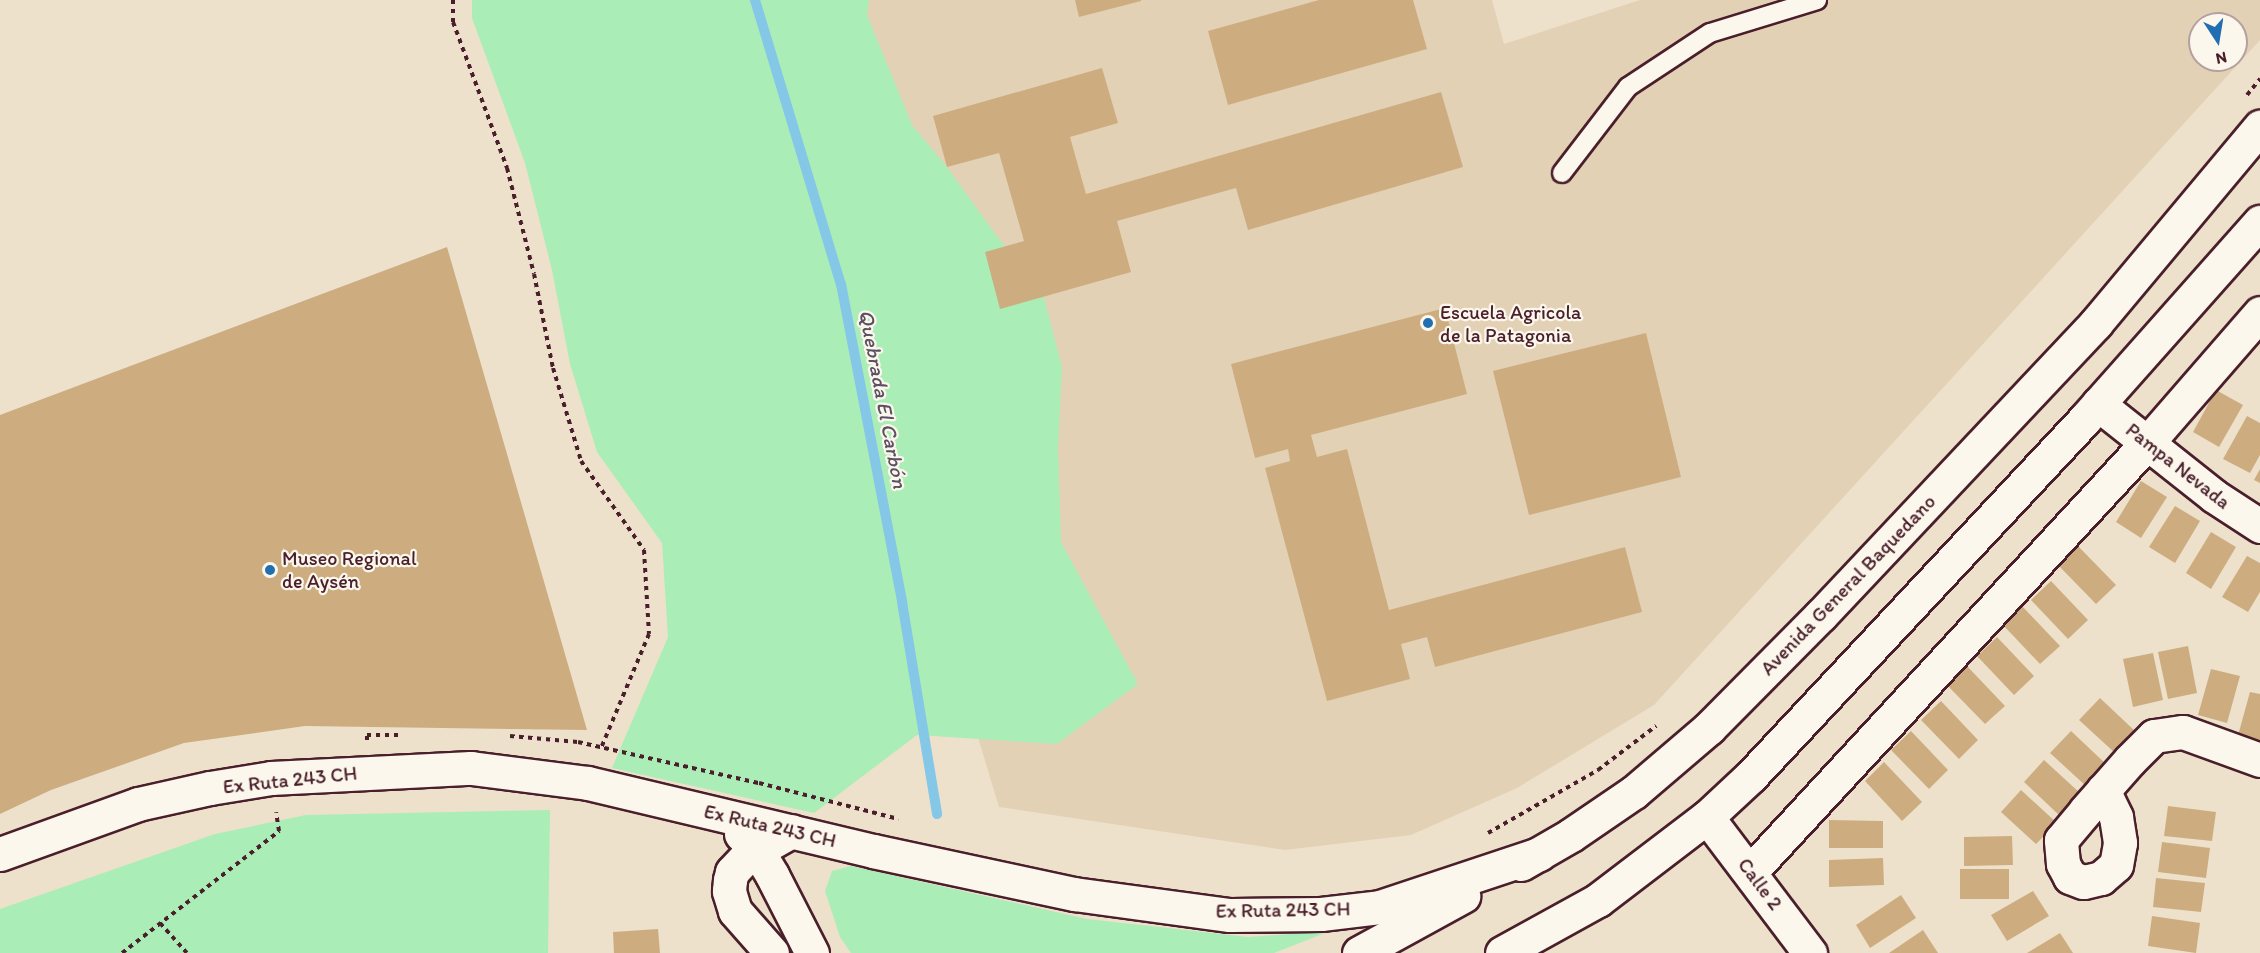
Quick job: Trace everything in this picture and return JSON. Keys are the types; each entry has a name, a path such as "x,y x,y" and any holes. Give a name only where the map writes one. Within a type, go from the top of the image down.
{"street":[{"name":"Avenida General Baquedano","path":"1359,953 1539,854 1634,792 1709,728 1805,631 2096,323 2260,127"},
{"path":"1502,953 1598,900 1707,817 1759,767 2098,404 2260,222"},
{"path":"1751,871 2147,443 2260,313"},
{"name":"Pampa Nevada","path":"2098,404 2214,496 2260,526"},
{"path":"2103,790 2154,736 2183,732 2260,760"},
{"name":"Ex Ruta 243 CH","path":"0,854 138,804 271,778 368,771 471,768 588,783 1074,894 1230,915 1321,914 1380,907 1539,854"},
{"path":"725,816 757,850 812,953"},
{"name":"Calle 2","path":"1707,817 1751,871 1810,953"},
{"path":"772,953 735,910 729,891 732,872 740,862 757,850 792,831"}],"lane":[{"path":"1562,173 1628,87 1710,33 1817,0"}],"path":[{"path":"453,0 453,22 507,168 534,274 552,368 580,461 644,549 649,634 588,783"},
{"path":"2245,98 2260,79"},
{"path":"1481,837 1598,770 1663,720"},
{"path":"368,771 367,735 413,735"},
{"path":"504,736 578,742 602,747 759,783 909,822"},
{"path":"122,953 279,831 271,778"},
{"path":"160,923 187,953"}],"shaded area":[{"name":"Escuela Agricola de la Patagonia","path":"756,0 1492,0 1504,44 1640,0 2260,0 2260,40 2248,53 2248,12 2188,12 2188,72 2231,72 1654,705 1517,788 1411,835 1285,850 999,807"}],"green space":[{"path":"472,0 869,0 867,15 912,125 947,167 996,235 1042,290 1062,367 1058,448 1061,542 1138,684 1057,744 917,735 814,813 612,768 668,637 662,543 597,452 570,364 552,270 525,163 472,18"},
{"path":"550,810 548,953 0,953 0,909 215,834 306,815"},
{"path":"851,866 1087,919 1248,937 1330,931 1274,953 851,953 840,937 825,891 832,871"}],"building":[{"path":"1075,0 1141,0 1141,1 1079,17"},
{"path":"1319,0 1413,0 1427,49 1228,105 1208,31"},
{"path":"1102,68 1118,123 1070,137 1086,194 1441,92 1463,167 1248,230 1236,188 1117,221 1131,272 1000,309 985,252 1024,241 999,153 947,167 933,116"},
{"name":"Museo Regional de Aysén","path":"447,247 587,730 305,726 184,743 51,790 0,814 0,415"},
{"path":"1445,308 1467,394 1311,435 1317,457 1347,449 1389,610 1625,547 1642,612 1435,667 1427,637 1401,644 1410,679 1327,701 1265,468 1290,461 1288,449 1255,458 1231,364"},
{"path":"1646,333 1681,477 1529,515 1493,371"},
{"path":"2216,390 2243,405 2219,447 2193,432"},
{"path":"2247,416 2260,423 2260,455 2250,473 2223,459"},
{"path":"2260,469 2260,483 2254,480"},
{"path":"2141,481 2167,497 2141,538 2116,522"},
{"path":"2175,506 2200,521 2175,563 2149,547"},
{"path":"2211,532 2236,547 2211,589 2186,573"},
{"path":"2078,546 2116,585 2096,604 2058,565"},
{"path":"2247,556 2260,563 2260,592 2248,612 2222,597"},
{"path":"2051,581 2088,620 2068,639 2031,600"},
{"path":"2022,606 2060,646 2040,664 2003,625"},
{"path":"1997,637 2034,676 2014,695 1977,656"},
{"path":"2188,646 2197,693 2168,699 2158,652"},
{"path":"2153,653 2163,700 2133,707 2123,659"},
{"path":"1967,666 2005,706 1985,724 1947,685"},
{"path":"2211,669 2240,676 2227,723 2198,715"},
{"path":"2250,692 2260,694 2260,745 2237,739"},
{"path":"2100,698 2135,731 2115,753 2079,720"},
{"path":"1941,701 1978,740 1959,759 1921,720"},
{"path":"1911,731 1948,770 1929,789 1891,750"},
{"path":"2071,731 2106,764 2086,786 2050,753"},
{"path":"2044,760 2080,793 2059,815 2024,782"},
{"path":"1884,762 1922,802 1902,821 1865,781"},
{"path":"2021,790 2057,823 2036,844 2001,812"},
{"path":"2168,806 2216,812 2212,841 2164,836"},
{"path":"1829,820 1883,821 1883,848 1829,848"},
{"path":"2012,836 2013,865 1964,866 1964,837"},
{"path":"2162,842 2210,848 2206,878 2158,872"},
{"path":"1883,858 1884,885 1829,887 1829,860"},
{"path":"1960,869 2009,869 2009,899 1960,899"},
{"path":"2156,878 2205,883 2201,912 2153,907"},
{"path":"2033,891 2049,916 2007,941 1991,915"},
{"path":"1901,895 1916,918 1870,948 1856,925"},
{"path":"2152,916 2200,923 2196,953 2148,946"},
{"path":"658,929 660,953 614,953 613,932"},
{"path":"1923,930 1938,953 1889,953"},
{"path":"2060,933 2073,953 2027,953"}],"waterway":[{"name":"Quebrada El Carbón","path":"755,0 841,284 902,602 937,814"}],"place":[{"name":"Escuela Agricola de la Patagonia","path":"1428,323"},
{"name":"Museo Regional de Aysén","path":"270,570"}]}
